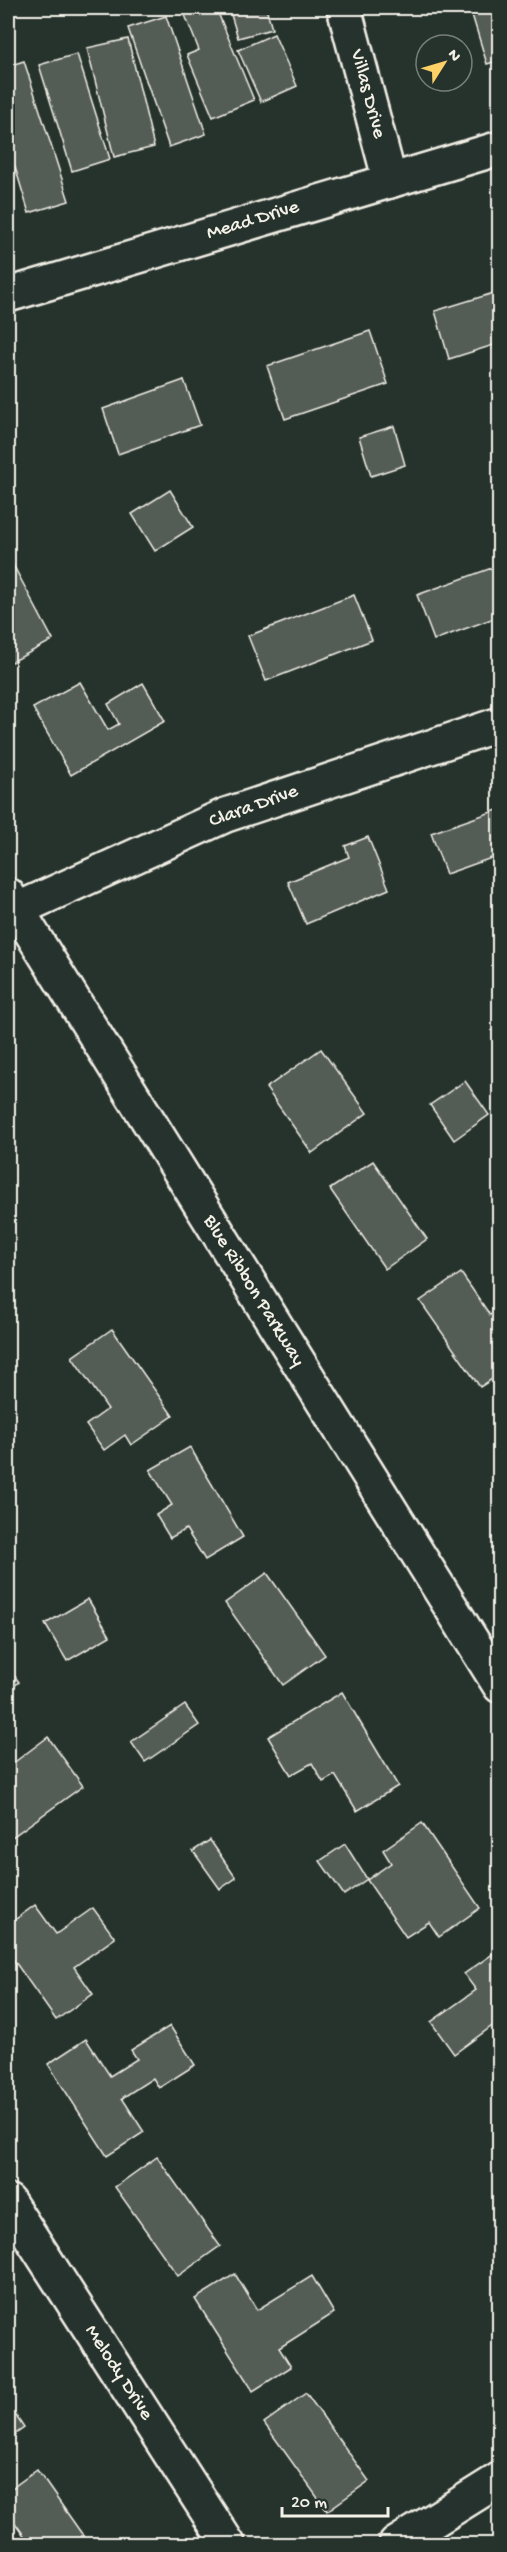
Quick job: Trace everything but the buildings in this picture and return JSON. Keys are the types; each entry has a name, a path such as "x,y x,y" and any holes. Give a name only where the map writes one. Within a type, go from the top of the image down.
{"street":[{"name":"Villas Drive","path":"344,8 390,181"},
{"name":"Mead Drive","path":"8,295 500,148"},
{"name":"Clara Drive","path":"12,902 226,815 500,724"},
{"name":"Blue Ribbon Parkway","path":"12,902 500,1686"},
{"name":"Melody Drive","path":"8,2201 228,2544"},
{"path":"396,2544 500,2479"}]}
